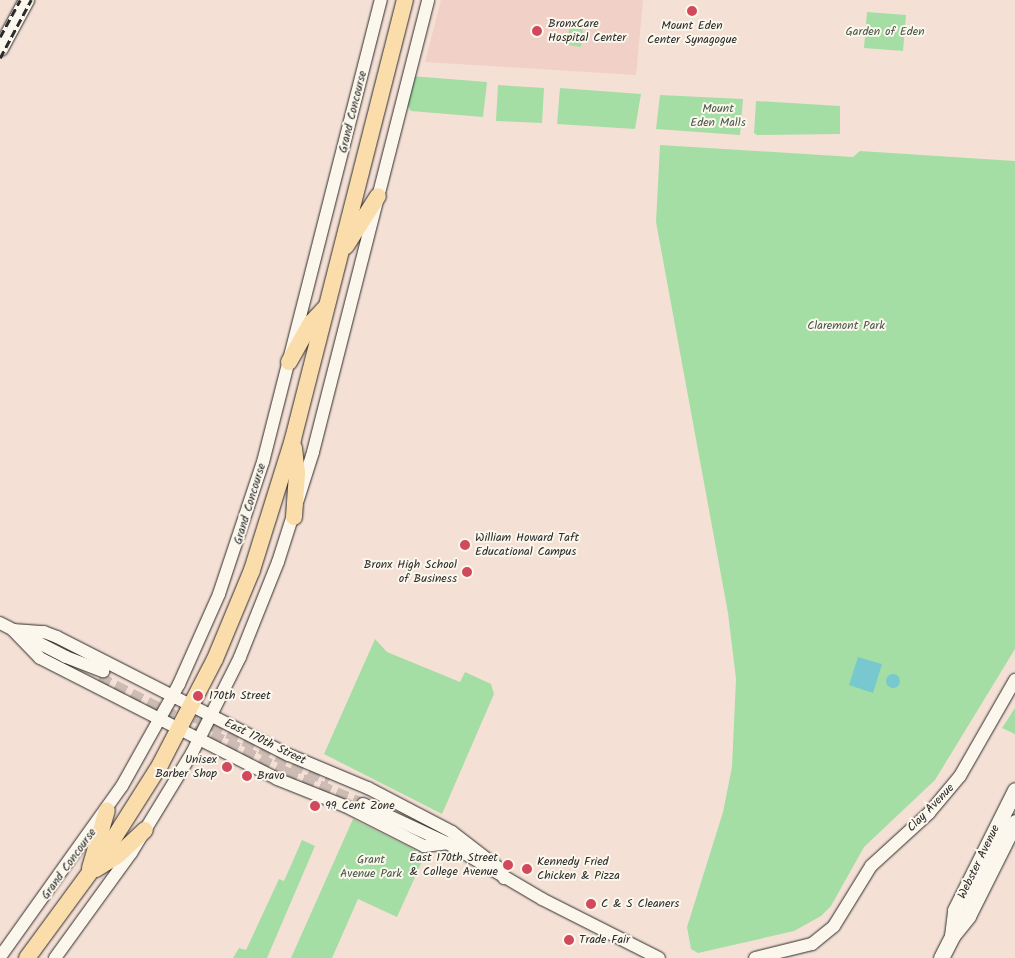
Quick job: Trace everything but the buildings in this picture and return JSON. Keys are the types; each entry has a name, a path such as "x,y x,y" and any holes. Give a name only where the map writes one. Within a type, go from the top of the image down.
{"main road":[{"path":"0,48 26,0"},
{"name":"Grand Concourse","path":"27,958 90,873 134,808 192,706 252,570 293,440 405,0"},
{"path":"340,254 378,196"},
{"path":"289,362 311,323 327,306"},
{"path":"293,440 297,473 294,517"},
{"name":"Webster Avenue","path":"952,936 955,910 1015,790"},
{"path":"90,873 107,810"},
{"name":"Webster Avenue","path":"941,958 952,936 968,916 1015,822"},
{"path":"90,873 117,856 146,830"}],"street":[{"name":"Grand Concourse","path":"0,957 107,810 160,720 202,634 235,552 289,362 381,0"},
{"path":"55,958 146,830 212,716 246,643 294,517 428,0"},
{"name":"East 170th Street","path":"0,623 101,675"},
{"name":"East 170th Street","path":"13,630 44,632 57,637 212,716 438,824 500,869 504,878"},
{"name":"East 170th Street","path":"13,630 40,658 199,740 424,846 447,843"},
{"name":"Clay Avenue","path":"755,958 812,944 834,926 871,866 929,813 960,776 1015,680"},
{"name":"East 170th Street","path":"364,801 447,843 504,878 660,958"}],"shaded area":[{"name":"BronxCare Hospital Center","path":"441,0 643,0 636,75 425,62"}],"green space":[{"name":"Garden of Eden","path":"867,12 906,15 903,51 864,48"},
{"path":"569,28 583,29 581,47 568,45"},
{"path":"411,76 487,82 483,117 411,111 405,102"},
{"path":"498,85 544,88 542,123 496,121"},
{"path":"560,88 641,94 635,129 557,124"},
{"name":"Mount Eden Malls","path":"660,95 743,99 740,135 656,129"},
{"name":"Mount Eden Malls","path":"756,101 840,106 840,134 757,135 754,133"},
{"name":"Claremont Park","path":"660,145 853,157 860,151 1015,161 1015,649 935,780 864,847 831,906 821,916 794,931 698,953 691,949 687,927 723,812 732,767 736,679 728,613 656,222"},
{"path":"375,639 387,652 460,682 465,672 491,684 494,694 442,814 324,754"},
{"path":"1015,708 1015,734 1002,728"},
{"name":"Grant Avenue Park","path":"353,819 425,855 397,917 358,899 332,958 291,958"},
{"name":"Grant Avenue Park","path":"302,840 315,846 267,958 233,958 239,948 246,950 279,879 284,881"}],"water":[{"path":"858,657 882,664 873,693 849,685"},
{"path":"893,674 898,676 900,681 898,686 893,688 888,686 886,681 888,676"}],"tunnel":[{"path":"99,678 286,773 363,804"},
{"path":"163,701 329,781"}],"railway":[{"path":"0,37 20,0"},
{"path":"0,58 31,0"}],"place":[{"name":"Mount Eden Center Synagogue","path":"692,11"},
{"name":"BronxCare Hospital Center","path":"537,31"},
{"name":"William Howard Taft Educational Campus","path":"465,545"},
{"name":"Bronx High School of Business","path":"467,572"},
{"name":"170th Street","path":"198,696"},
{"name":"Unisex Barber Shop","path":"227,767"},
{"name":"Bravo","path":"247,776"},
{"name":"99 Cent Zone","path":"315,806"},
{"name":"East 170th Street & College Avenue","path":"508,865"},
{"name":"Kennedy Fried Chicken & Pizza","path":"527,869"},
{"name":"C & S Cleaners","path":"591,904"},
{"name":"Trade Fair","path":"569,940"}]}
